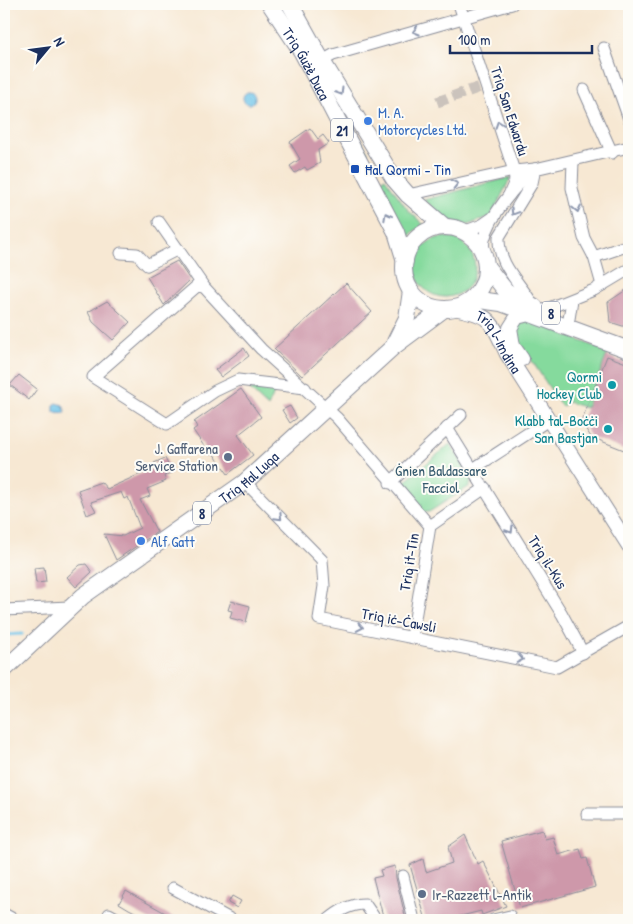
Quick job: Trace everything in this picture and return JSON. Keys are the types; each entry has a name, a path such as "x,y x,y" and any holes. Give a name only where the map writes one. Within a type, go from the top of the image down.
{"highway":[{"name":"Triq Ġużè Duca","path":"270,4 302,52 396,232 405,261"},
{"name":"21","path":"290,4 378,156 408,195 445,227"},
{"path":"405,261 410,248 419,237 431,230 445,227"},
{"name":"8","path":"445,227 463,232 476,242 485,261 506,291 535,310 629,350"},
{"name":"8","path":"405,261 406,276 411,291"},
{"path":"472,299 485,280 485,261"},
{"path":"411,291 426,304 449,308"},
{"name":"Triq Ħal Luqa","path":"393,347 408,318 411,291"},
{"name":"8","path":"449,308 472,299 501,303 569,319 629,339"},
{"name":"Triq Ħal Luqa","path":"4,670 69,607 245,482 393,347 449,308"}],"main road":[{"name":"Triq l-Imdina","path":"449,308 481,314 492,322 507,354 629,546"},
{"name":"Triq l-Imdina","path":"535,310 517,317 512,322 510,328 513,346 629,528"}],"street":[{"name":"Triq San Edwardu","path":"459,4 514,170"},
{"path":"322,61 333,55 512,4"},
{"path":"604,48 629,119"},
{"path":"584,90 612,153"},
{"path":"408,195 514,170 535,169 629,148"},
{"path":"573,161 572,188 584,238 594,256 602,286"},
{"path":"509,195 535,169"},
{"path":"535,169 532,183 499,237 499,248 512,279 526,293 535,310 572,300 602,286 629,268"},
{"path":"485,261 484,240 515,181 514,170"},
{"path":"463,232 482,225 496,215"},
{"name":"Triq it-Tin","path":"159,222 204,286 261,349 327,409 390,483 430,526 412,637"},
{"path":"594,256 629,244"},
{"path":"121,253 137,254 147,265 178,249"},
{"path":"204,286 198,286 93,377 167,424 215,391 238,380 305,388"},
{"path":"569,319 572,300"},
{"path":"390,483 461,415"},
{"path":"473,468 550,419"},
{"name":"Triq il-Kus","path":"447,428 473,468 583,653"},
{"name":"Triq iċ-Ċawsli","path":"245,482 322,560 324,586 319,619 557,667 629,626"},
{"path":"430,526 484,488"},
{"path":"4,610 69,607"},
{"path":"587,814 629,814"},
{"path":"403,876 414,920"},
{"path":"173,888 232,920"},
{"path":"328,920 338,911 357,904 365,904 376,920"},
{"path":"4,914 15,920"},
{"path":"108,914 120,920"},
{"path":"494,920 510,916"}],"green space":[{"path":"279,4 286,4 368,153 364,155"},
{"path":"511,177 491,216 468,225 448,220 424,200"},
{"path":"385,178 408,210 424,225 413,232 406,240 377,182"},
{"path":"445,237 457,239 470,250 475,267 473,279 462,292 445,297 433,295 420,284 415,267 417,255 428,242"},
{"path":"529,320 608,352 586,408 568,402 562,407 517,338 516,328 520,321"},
{"path":"249,389 275,391 268,407"},
{"name":"Ġnien Baldassare Facciol","path":"450,444 471,477 470,486 429,512 423,512 404,489 403,483"}],"water":[{"path":"249,92 255,98 249,104 243,98"},
{"path":"57,403 63,405 66,413 54,412 54,405"}],"building":[{"path":"310,128 318,139 323,135 329,143 318,150 320,163 307,170 305,167 295,173 290,166 300,159 290,142"},
{"path":"177,261 190,280 164,305 147,277"},
{"path":"346,283 372,312 302,376 274,349"},
{"path":"629,288 629,328 610,322 608,302"},
{"path":"107,301 130,322 113,340 93,322 88,312"},
{"path":"244,348 249,356 221,377 215,370"},
{"path":"607,356 629,364 629,452 591,437 581,422"},
{"path":"19,375 37,389 29,400 10,385"},
{"path":"241,389 261,417 238,435 253,455 228,474 213,453 210,455 193,430 197,427 194,422"},
{"path":"290,406 297,418 290,423 282,410"},
{"path":"165,458 172,473 164,476 166,481 147,489 150,496 140,500 157,532 116,560 104,534 123,536 140,528 128,497 124,499 121,492 91,502 96,511 87,515 78,490 101,482 107,489 156,467 154,463"},
{"path":"86,564 92,572 76,587 67,577 80,565"},
{"path":"44,567 46,582 36,583 34,568"},
{"path":"231,601 250,606 246,622 230,618 232,611 228,610"},
{"path":"542,830 545,839 553,837 558,855 580,849 583,859 587,858 595,887 520,908 501,841"},
{"path":"465,835 478,864 483,861 506,906 482,915 481,911 445,920 426,920 410,865 423,859 426,872 452,863 448,847"},
{"path":"395,866 406,920 384,920 373,878 382,876 380,870"},
{"path":"126,891 178,920 150,920 129,909 119,903"},
{"path":"232,896 241,901 237,908 228,903"}],"waterway":[{"path":"4,635 22,634"}],"tunnel":[{"path":"437,102 486,85"}],"place":[{"name":"M. A. Motorcycles Ltd.","path":"368,121"},
{"name":"Ħal Qormi - Tin","path":"355,169"},
{"name":"Qormi Hockey Club","path":"612,385"},
{"name":"Klabb tal-Boċċi San Bastjan","path":"608,429"},
{"name":"J. Gaffarena Service Station","path":"228,457"},
{"name":"Alf Gatt","path":"141,541"},
{"name":"Ir-Razzett l-Antik","path":"422,894"}]}
